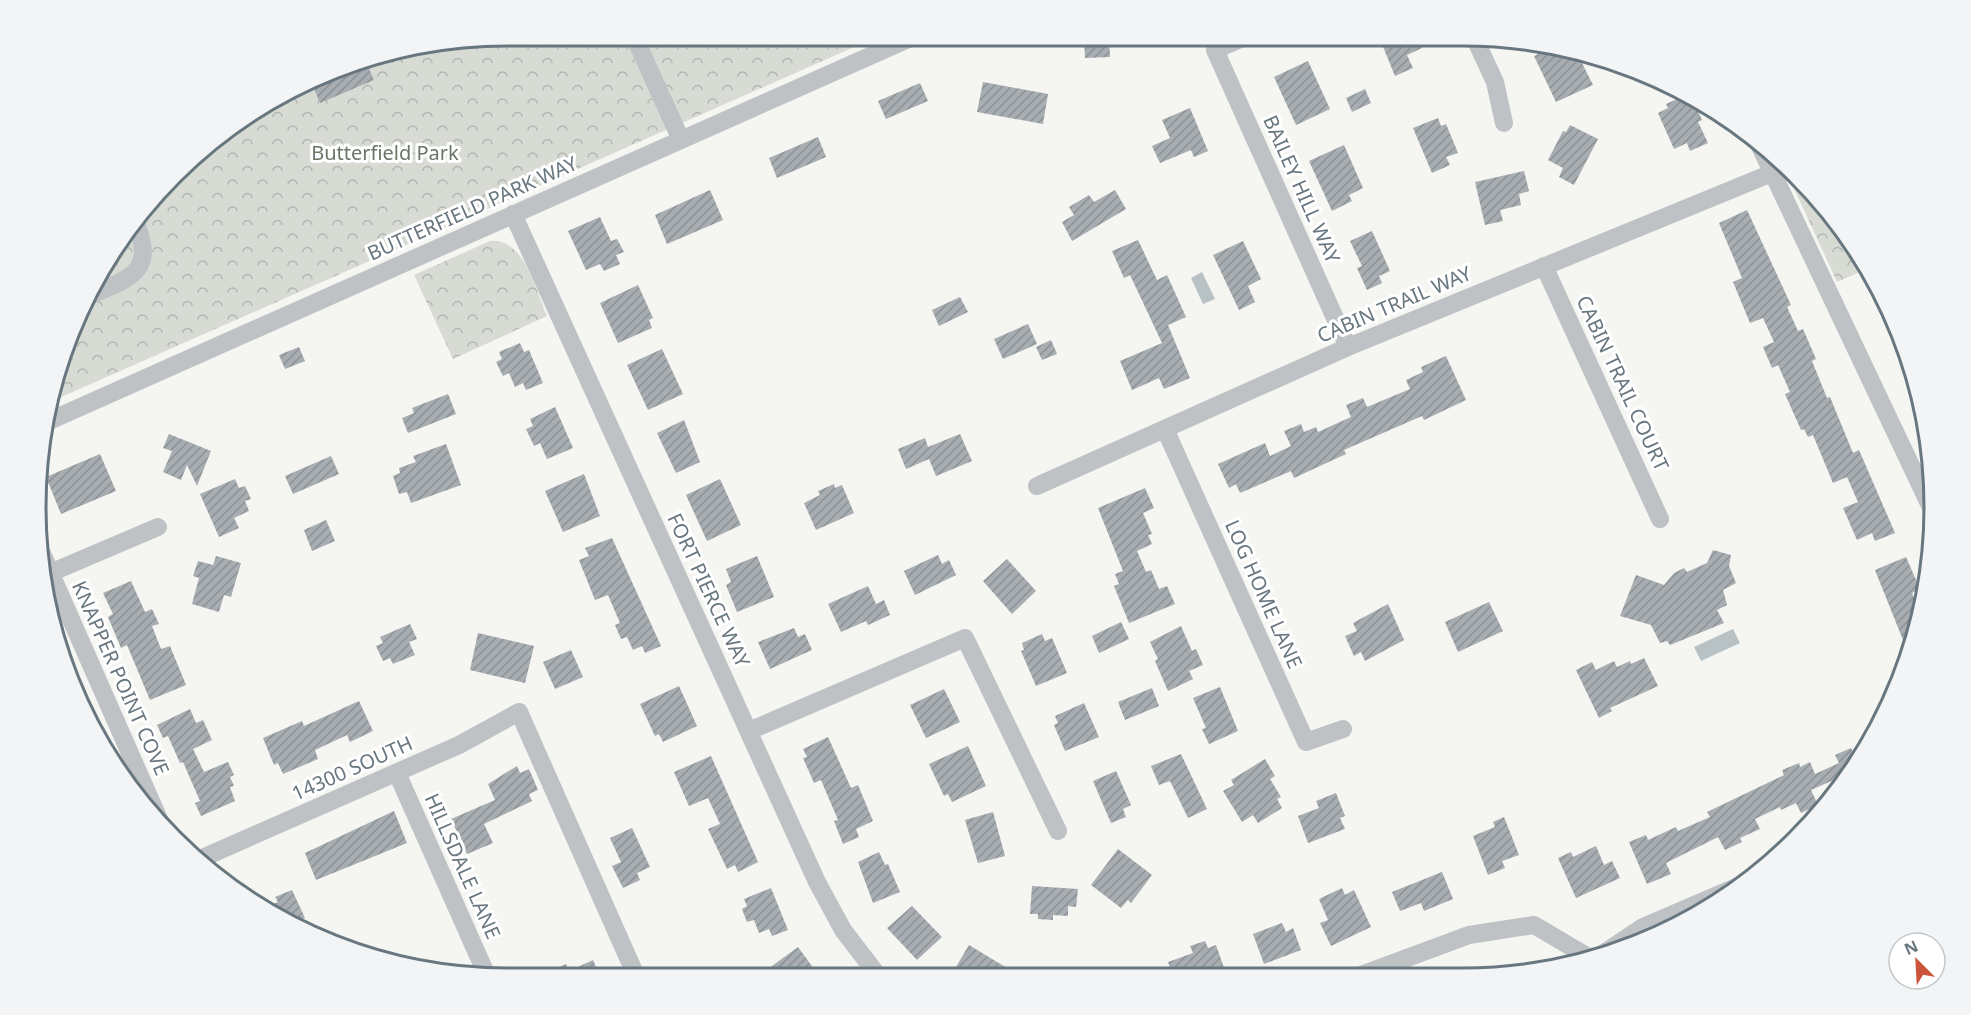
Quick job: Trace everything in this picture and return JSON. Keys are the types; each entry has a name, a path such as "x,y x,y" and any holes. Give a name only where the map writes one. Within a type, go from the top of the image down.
{"street":[{"path":"639,46 681,140"},
{"name":"BUTTERFIELD PARK WAY","path":"55,418 892,46"},
{"name":"BAILEY HILL WAY","path":"1224,46 1215,50 1348,347"},
{"path":"1478,46 1494,82 1504,123"},
{"path":"1767,161 1924,493"},
{"name":"CABIN TRAIL WAY","path":"1037,486 1348,347 1772,172"},
{"name":"FORT PIERCE WAY","path":"513,214 822,892 843,930 872,968"},
{"path":"101,291 131,278 143,262 144,246 139,231"},
{"name":"CABIN TRAIL COURT","path":"1544,266 1660,519"},
{"name":"LOG HOME LANE","path":"1165,429 1306,742 1343,729"},
{"path":"51,573 158,527"},
{"name":"KNAPPER POINT COVE","path":"51,576 149,796"},
{"path":"749,731 965,638 1058,831"},
{"name":"14300 SOUTH","path":"207,857 459,745 519,712 633,968"},
{"name":"HILLSDALE LANE","path":"397,773 484,968"},
{"path":"1625,939 1643,927 1704,901"},
{"path":"1379,968 1469,934 1534,925 1582,953"}],"green space":[{"name":"Butterfield Park","path":"856,46 60,398 82,331 108,277 124,251 161,204 204,161 251,124 277,108 331,82 388,62 447,50 477,47"},
{"path":"1793,187 1829,227 1860,272 1837,282"},
{"path":"490,241 502,242 520,256 533,280 547,316 453,359 414,275"}],"shaded area":[{"path":"1202,272 1215,299 1203,304 1191,278"},
{"path":"1733,629 1740,643 1701,661 1694,647"}],"building":[{"path":"1084,46 1109,46 1110,57 1085,58"},
{"path":"1383,46 1421,46 1422,48 1407,55 1413,68 1395,76"},
{"path":"1541,53 1581,62 1593,85 1556,102 1534,56"},
{"path":"1308,61 1330,109 1296,125 1274,77"},
{"path":"369,68 374,80 320,103 314,89"},
{"path":"983,82 1048,94 1043,124 977,112"},
{"path":"920,83 928,101 886,119 878,101"},
{"path":"1365,89 1371,103 1352,112 1346,98"},
{"path":"1677,99 1698,110 1702,120 1698,122 1708,143 1690,151 1687,143 1674,149 1658,113 1668,108 1666,104"},
{"path":"1190,108 1208,151 1194,157 1191,150 1160,163 1152,146 1170,138 1162,120"},
{"path":"1438,118 1441,126 1446,124 1458,153 1446,157 1450,165 1432,173 1413,128"},
{"path":"1570,125 1598,139 1574,185 1559,177 1563,168 1548,160 1563,131 1566,132"},
{"path":"818,137 826,157 777,178 769,158"},
{"path":"1344,145 1363,188 1349,195 1352,201 1332,211 1309,161"},
{"path":"1524,171 1529,191 1519,194 1521,205 1500,210 1503,221 1485,225 1475,182"},
{"path":"710,190 723,220 667,244 655,215"},
{"path":"1115,190 1126,209 1072,241 1062,222 1074,215 1069,207 1089,195 1094,202"},
{"path":"1747,210 1791,305 1787,307 1798,331 1803,329 1816,359 1812,361 1827,398 1830,397 1853,453 1859,450 1895,533 1875,541 1872,533 1857,540 1843,508 1858,502 1847,477 1833,483 1813,435 1808,437 1804,429 1801,430 1785,394 1790,392 1778,365 1772,368 1763,347 1774,342 1763,318 1750,323 1733,282 1742,278 1719,223"},
{"path":"600,217 611,241 617,239 624,252 616,255 620,264 604,271 600,264 586,270 568,231"},
{"path":"1372,231 1390,271 1379,276 1382,283 1367,290 1357,268 1362,266 1350,241"},
{"path":"1138,240 1157,280 1167,275 1186,317 1168,325 1190,378 1164,389 1159,378 1132,390 1120,361 1162,343 1130,275 1124,278 1112,251"},
{"path":"1243,241 1261,279 1248,286 1255,302 1239,310 1213,255"},
{"path":"638,285 653,318 649,320 652,328 618,343 600,303"},
{"path":"960,297 968,312 939,326 932,310"},
{"path":"1028,324 1037,344 1003,359 994,339"},
{"path":"1051,340 1057,354 1042,360 1036,347"},
{"path":"520,343 524,352 529,350 543,383 526,390 523,383 515,387 509,373 503,376 496,362 502,359 499,352"},
{"path":"299,347 305,361 285,369 279,355"},
{"path":"662,349 683,394 648,410 627,365"},
{"path":"1446,356 1466,400 1424,420 1422,416 1344,450 1346,454 1294,478 1291,471 1240,493 1236,484 1229,488 1218,464 1265,443 1270,456 1291,446 1284,431 1301,424 1304,432 1316,427 1318,432 1351,417 1346,405 1363,398 1367,407 1410,389 1406,380 1423,372 1421,367"},
{"path":"448,394 456,414 408,433 402,418 414,413 412,408"},
{"path":"555,407 573,448 547,459 540,443 534,446 526,429 533,426 530,419"},
{"path":"684,420 700,462 676,473 657,433"},
{"path":"169,434 211,451 197,486 187,465 181,480 163,472 172,451 163,448"},
{"path":"960,434 972,461 936,476 929,459 906,469 898,449 925,438 928,447"},
{"path":"446,444 461,485 411,503 407,492 399,494 393,476 400,473 399,468 416,462 413,456"},
{"path":"100,454 116,491 61,514 47,477"},
{"path":"331,456 339,474 293,494 285,476"},
{"path":"584,474 600,516 563,532 545,491"},
{"path":"235,479 239,488 245,486 251,499 245,501 249,511 234,518 239,528 219,537 200,494"},
{"path":"720,479 741,525 707,541 686,495"},
{"path":"834,484 835,488 842,485 854,513 816,530 804,503 820,495 818,491"},
{"path":"1145,488 1154,508 1143,513 1152,534 1148,535 1152,544 1137,551 1146,572 1151,570 1159,589 1167,586 1175,604 1129,623 1114,586 1119,584 1115,574 1123,571 1098,508"},
{"path":"326,520 335,541 312,551 304,530"},
{"path":"612,538 661,646 645,653 642,646 633,650 627,637 621,639 615,625 620,623 608,595 595,600 579,560 589,556 585,548"},
{"path":"1713,550 1731,555 1729,566 1736,583 1723,590 1727,605 1717,610 1724,623 1670,645 1667,641 1660,643 1651,625 1620,616 1636,575 1664,585 1674,573 1684,568 1687,572 1707,563"},
{"path":"938,555 942,564 949,560 956,575 915,595 904,571"},
{"path":"216,556 241,563 231,597 224,595 219,612 192,604 199,578 193,576 198,561 213,565"},
{"path":"757,556 774,597 737,612 726,585 731,582 726,569"},
{"path":"1906,557 1918,585 1917,590 1912,593 1915,600 1904,643 1875,570"},
{"path":"1007,559 1036,591 1012,614 983,581"},
{"path":"131,581 145,612 152,609 159,624 152,626 161,649 170,646 186,685 150,700 127,645 121,648 108,617 113,614 103,593"},
{"path":"868,586 876,604 884,600 890,615 868,625 866,621 841,632 828,604"},
{"path":"1489,602 1503,631 1458,652 1445,622"},
{"path":"1388,604 1404,640 1365,661 1361,652 1354,656 1345,636 1357,631 1353,623"},
{"path":"1121,622 1129,639 1099,653 1092,636"},
{"path":"410,624 417,639 409,642 415,655 393,664 390,658 383,661 376,646 383,643 380,637"},
{"path":"1181,626 1192,651 1196,649 1203,665 1189,671 1193,679 1168,691 1155,661 1158,659 1150,642"},
{"path":"794,628 798,637 805,634 812,650 770,669 758,642"},
{"path":"478,633 534,646 525,683 470,670"},
{"path":"1042,634 1045,641 1052,638 1067,673 1036,686 1021,651 1024,650 1022,643"},
{"path":"571,650 583,677 555,689 543,662"},
{"path":"1644,658 1658,686 1610,708 1612,711 1599,718 1576,670 1592,662 1596,670 1614,661 1617,667"},
{"path":"679,686 697,726 663,742 659,734 655,736 640,704"},
{"path":"1220,687 1238,731 1209,744 1202,729 1206,728 1193,698"},
{"path":"1152,688 1159,706 1125,720 1118,702"},
{"path":"944,689 960,722 926,738 910,705"},
{"path":"359,701 373,731 350,742 347,735 315,750 318,759 283,774 278,763 274,765 263,738 302,721 304,726"},
{"path":"1084,703 1099,737 1065,751 1054,725 1058,723 1055,716"},
{"path":"190,709 196,723 203,720 212,740 193,749 204,772 228,762 234,775 230,777 234,786 230,787 235,801 201,816 195,803 200,801 183,762 180,763 168,736 163,738 157,725"},
{"path":"828,737 851,788 858,785 873,821 856,829 859,837 843,844 834,821 838,820 821,780 814,783 803,758 807,757 803,749"},
{"path":"968,746 986,786 952,802 948,794 944,796 929,764"},
{"path":"1851,748 1854,753 1836,779 1811,790 1817,803 1813,807 1801,813 1796,803 1781,810 1780,807 1755,819 1760,829 1740,838 1742,842 1725,850 1718,837 1666,863 1671,874 1647,884 1629,842 1646,835 1648,840 1676,827 1678,831 1710,817 1707,812 1784,775 1782,770 1799,763 1800,767 1810,762 1815,774 1839,763 1835,755"},
{"path":"1181,754 1207,809 1188,818 1170,781 1159,785 1151,766"},
{"path":"711,756 758,862 738,872 735,865 727,869 708,829 720,824 708,798 689,806 674,772"},
{"path":"1265,759 1275,776 1270,779 1281,797 1277,799 1282,808 1258,823 1253,815 1242,822 1223,791 1234,785 1231,780"},
{"path":"517,766 520,773 529,769 538,790 529,794 532,801 484,824 493,843 467,854 451,819 495,800 488,784"},
{"path":"1116,771 1131,805 1123,809 1126,817 1111,823 1093,781"},
{"path":"1336,793 1345,816 1340,818 1345,829 1308,843 1298,816 1319,808 1316,801"},
{"path":"394,811 407,843 316,880 305,853"},
{"path":"993,812 1005,856 978,863 965,820"},
{"path":"1504,817 1519,855 1502,861 1505,868 1488,875 1473,836 1495,827 1493,822"},
{"path":"632,828 650,867 637,873 640,880 623,888 612,866 621,862 610,838"},
{"path":"1596,846 1604,865 1612,861 1620,878 1576,898 1558,858 1571,852 1573,857"},
{"path":"1118,849 1152,875 1131,903 1128,900 1121,908 1091,885"},
{"path":"879,852 885,865 888,864 900,892 873,903 858,862"},
{"path":"1442,872 1453,899 1424,911 1421,903 1400,911 1392,892"},
{"path":"1032,886 1078,889 1076,907 1068,906 1068,916 1053,915 1053,920 1038,919 1038,914 1030,914"},
{"path":"771,888 788,930 772,936 769,929 759,933 754,920 747,922 742,909 747,906 744,899"},
{"path":"1342,888 1345,895 1354,890 1371,927 1331,946 1320,923 1328,920 1319,899"},
{"path":"292,890 305,918 301,920 273,904 278,902 275,897"},
{"path":"912,906 942,937 917,960 887,928"},
{"path":"1282,923 1286,932 1293,928 1301,950 1264,964 1253,934"},
{"path":"1205,941 1208,948 1216,945 1224,968 1170,968 1168,962 1193,953 1190,946"},
{"path":"969,945 1007,968 955,968"},
{"path":"798,947 813,968 769,968"},
{"path":"593,960 597,968 576,968"}]}
